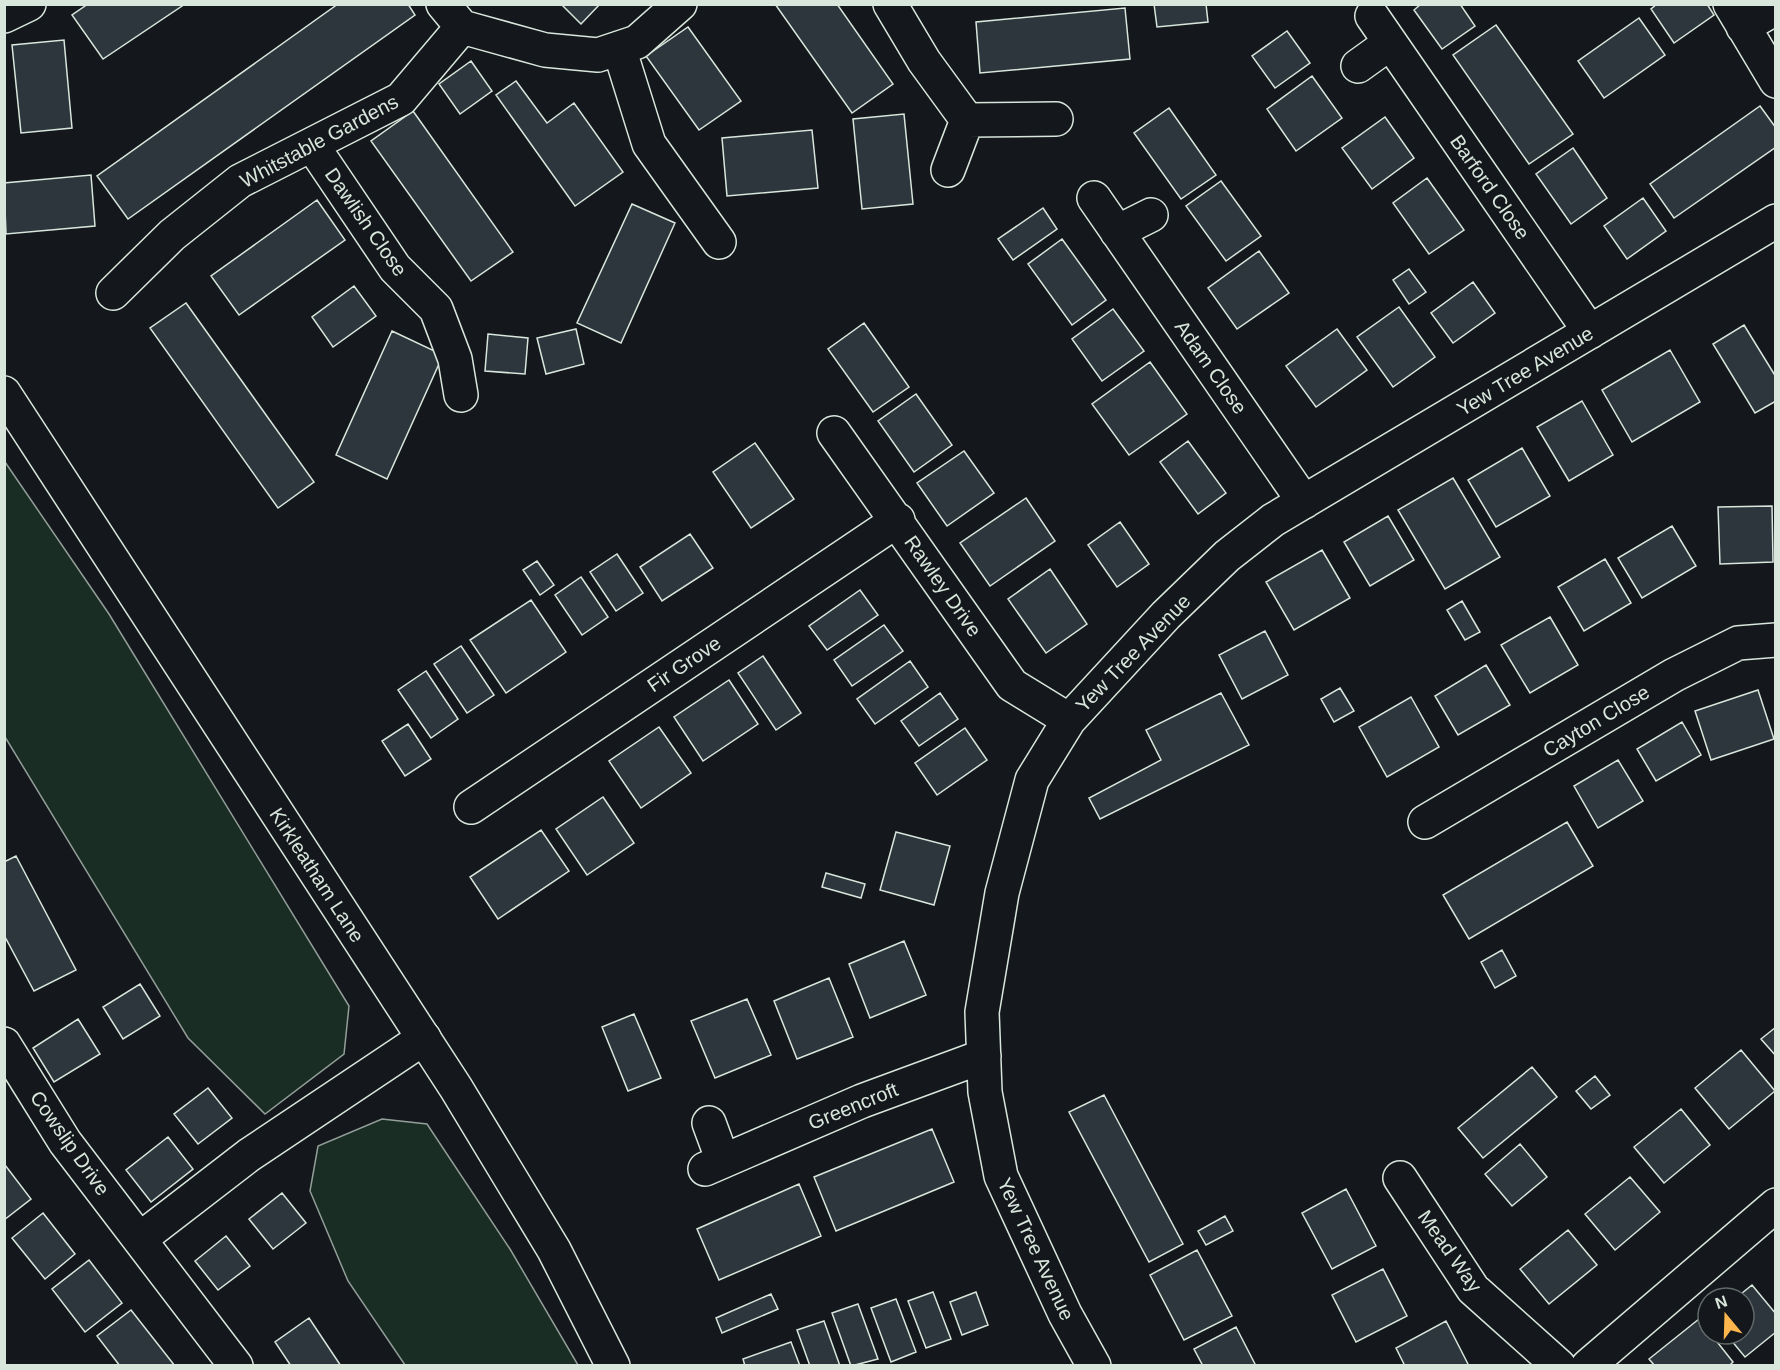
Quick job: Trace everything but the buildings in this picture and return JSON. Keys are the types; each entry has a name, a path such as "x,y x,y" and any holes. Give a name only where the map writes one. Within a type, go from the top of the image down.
{"street":[{"path":"4,16 29,4"},
{"path":"452,16 545,50 598,55 637,42 680,4"},
{"path":"890,4 924,61 968,120"},
{"path":"1776,8 1737,16 1776,81"},
{"name":"Whitstable Gardens","path":"113,293 172,235 240,181 401,99 452,16"},
{"name":"Barford Close","path":"1358,66 1381,29 1590,332"},
{"path":"619,48 649,144 719,242"},
{"path":"968,120 1056,119"},
{"path":"948,170 968,120"},
{"name":"Dawlish Close","path":"312,145 394,268 436,309 455,358 461,395"},
{"name":"Adam Close","path":"1094,198 1304,502"},
{"path":"1117,232 1151,215"},
{"name":"Yew Tree Avenue","path":"1094,1365 1065,1314 1000,1176 986,1092 982,1012 1002,893 1032,780 1069,720 1166,615 1227,556 1273,520 1776,221"},
{"name":"Kirkleatham Lane","path":"4,393 424,1038 554,1250 613,1365"},
{"name":"Rawley Drive","path":"834,434 898,520 1012,685 1069,720"},
{"name":"Fir Grove","path":"471,807 898,520"},
{"name":"Cayton Close","path":"1425,822 1674,675 1738,643 1776,640"},
{"path":"140,1239 249,1155 424,1038"},
{"name":"Cowslip Drive","path":"4,1044 65,1142 236,1365"},
{"name":"Greencroft","path":"710,1123 714,1165 862,1101 984,1056"},
{"name":"Mead Way","path":"1400,1178 1473,1289 1559,1365"},
{"path":"1588,1365 1776,1205"}],"green space":[{"path":"5,462 109,614 349,1006 344,1054 265,1114 188,1038 5,737"},
{"path":"382,1119 427,1124 510,1249 578,1365 405,1365 348,1281 310,1191 318,1146"}]}
